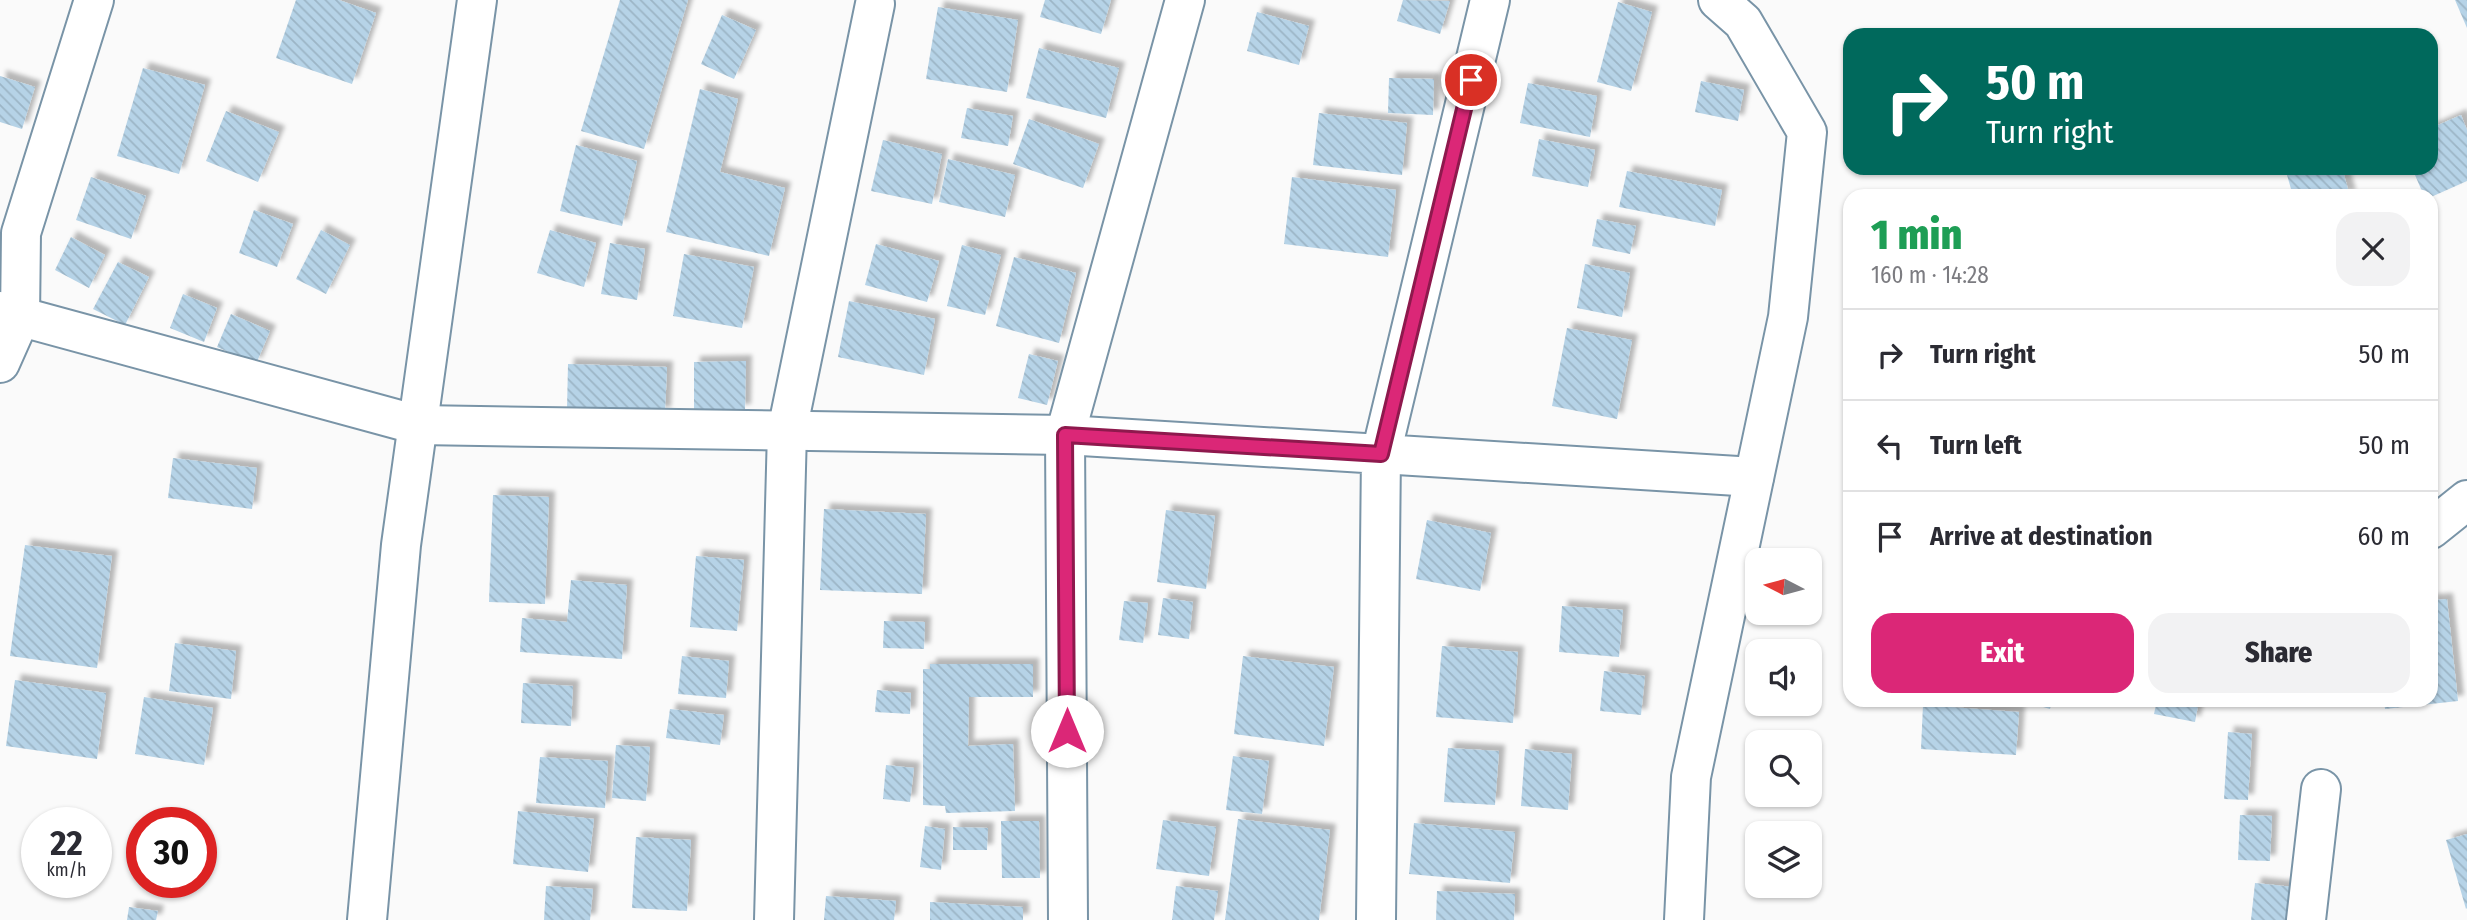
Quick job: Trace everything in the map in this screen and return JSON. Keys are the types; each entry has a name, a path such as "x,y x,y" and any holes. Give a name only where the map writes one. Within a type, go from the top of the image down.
{"main road":[{"path":"0,363 21,233 94,0"},
{"path":"367,920 401,545 477,0"},
{"path":"1068,920 1065,435 1185,0"},
{"path":"1376,920 1381,454 1490,0"},
{"path":"1684,920 1691,777 1788,317 1807,132 1743,22 1718,0"},
{"path":"774,920 787,431 876,4"},
{"path":"10,314 418,425 1065,435 1754,477"},
{"path":"2438,523 2467,500"},
{"path":"2306,920 2320,789"}],"building":[{"path":"296,0 339,0 376,13 352,84 276,58"},
{"path":"620,0 688,0 644,149 581,131"},
{"path":"1045,0 1111,0 1101,34 1040,17"},
{"path":"1403,0 1450,1 1440,34 1397,21"},
{"path":"2455,0 2467,0 2467,28"},
{"path":"1618,2 1652,12 1631,91 1597,82"},
{"path":"938,7 1018,20 1007,92 926,79"},
{"path":"1257,12 1309,26 1299,65 1247,51"},
{"path":"722,15 756,30 734,79 701,64"},
{"path":"1039,48 1119,68 1106,118 1026,98"},
{"path":"143,68 205,85 179,174 117,156"},
{"path":"0,76 35,87 22,129 0,122"},
{"path":"1389,78 1434,79 1433,115 1388,113"},
{"path":"1701,81 1744,90 1738,121 1695,112"},
{"path":"1528,83 1597,96 1590,137 1520,123"},
{"path":"700,89 738,99 720,172 785,188 769,256 666,232"},
{"path":"967,108 1013,116 1008,146 961,138"},
{"path":"226,111 279,132 258,182 206,161"},
{"path":"1319,113 1407,123 1402,175 1313,165"},
{"path":"2461,115 2467,130 2467,181 2438,194 2438,189 2421,189 2415,175 2438,175 2438,125"},
{"path":"1029,119 1099,144 1083,188 1013,164"},
{"path":"1539,139 1595,150 1588,187 1532,176"},
{"path":"883,140 942,154 932,204 871,191"},
{"path":"576,145 637,161 622,226 560,211"},
{"path":"948,159 1015,175 1005,217 939,202"},
{"path":"1627,171 1722,190 1715,226 1619,207"},
{"path":"2287,175 2344,175 2348,189 2291,189"},
{"path":"91,177 146,196 131,239 76,220"},
{"path":"1292,177 1396,190 1388,257 1284,244"},
{"path":"254,210 293,224 277,267 239,253"},
{"path":"1597,219 1636,226 1630,254 1592,246"},
{"path":"321,230 350,245 326,294 296,279"},
{"path":"550,230 596,243 584,287 537,273"},
{"path":"71,237 105,255 89,288 55,270"},
{"path":"610,243 645,249 637,300 601,294"},
{"path":"876,244 939,261 927,302 865,285"},
{"path":"962,245 1001,255 985,315 947,306"},
{"path":"684,254 754,267 742,328 673,316"},
{"path":"1014,257 1076,273 1059,343 996,326"},
{"path":"118,262 149,277 125,325 93,309"},
{"path":"1585,264 1630,273 1622,317 1577,308"},
{"path":"183,294 217,308 204,342 170,328"},
{"path":"849,301 935,319 924,375 838,357"},
{"path":"231,314 270,331 256,364 217,347"},
{"path":"1567,328 1632,340 1617,419 1552,406"},
{"path":"1029,354 1058,361 1047,405 1018,398"},
{"path":"746,361 745,410 694,410 694,362"},
{"path":"568,364 667,367 665,413 567,409"},
{"path":"173,458 257,468 252,509 168,498"},
{"path":"493,495 549,497 545,604 489,602"},
{"path":"824,509 926,514 922,594 820,590"},
{"path":"1166,510 1215,516 1206,589 1157,582"},
{"path":"1427,520 1491,533 1480,591 1416,579"},
{"path":"25,545 112,556 97,668 10,656"},
{"path":"696,556 744,560 737,631 690,627"},
{"path":"571,580 627,585 622,659 520,652 522,618 567,622"},
{"path":"1163,598 1193,602 1189,639 1158,635"},
{"path":"2447,599 2458,701 2438,703 2438,600"},
{"path":"1124,601 1148,603 1143,643 1119,640"},
{"path":"1562,606 1623,610 1619,657 1559,652"},
{"path":"884,621 925,622 924,649 883,648"},
{"path":"175,643 236,651 231,699 169,691"},
{"path":"1442,646 1518,652 1513,723 1436,717"},
{"path":"682,656 729,661 726,698 678,694"},
{"path":"1243,656 1334,667 1324,746 1234,734"},
{"path":"930,664 1033,664 1033,697 969,697 968,746 1013,744 1015,811 946,813 945,806 923,805 923,669 930,669"},
{"path":"1604,671 1645,676 1641,715 1600,711"},
{"path":"15,680 106,693 97,759 6,746"},
{"path":"523,683 573,686 571,726 521,723"},
{"path":"877,690 911,693 910,714 875,712"},
{"path":"144,697 213,708 204,765 135,754"},
{"path":"1923,707 2019,712 2016,755 1921,749"},
{"path":"2156,707 2198,707 2195,722 2154,714"},
{"path":"670,709 724,715 720,745 666,738"},
{"path":"2228,732 2252,734 2248,800 2224,799"},
{"path":"616,745 650,747 646,801 612,798"},
{"path":"1448,748 1499,751 1495,805 1444,802"},
{"path":"1525,749 1572,754 1568,810 1521,806"},
{"path":"1233,756 1269,761 1262,814 1226,810"},
{"path":"540,757 608,761 605,808 536,803"},
{"path":"886,765 914,768 910,802 883,799"},
{"path":"518,811 594,819 588,872 513,864"},
{"path":"2240,815 2272,816 2270,861 2238,860"},
{"path":"1238,819 1330,830 1319,920 1225,920"},
{"path":"1163,820 1216,827 1209,876 1156,869"},
{"path":"1001,821 1039,821 1040,878 1002,878"},
{"path":"1414,823 1515,832 1510,883 1409,874"},
{"path":"925,826 945,829 941,870 920,867"},
{"path":"953,827 988,828 987,850 953,850"},
{"path":"2467,834 2467,908 2466,909 2446,840"},
{"path":"636,837 691,840 687,911 632,908"},
{"path":"2255,883 2295,887 2292,920 2251,920"},
{"path":"546,886 593,889 590,920 544,920"},
{"path":"1176,886 1218,891 1214,920 1172,920"},
{"path":"1437,891 1515,894 1514,920 1436,920"},
{"path":"826,896 896,901 894,920 824,920"},
{"path":"930,902 1023,907 1023,920 930,920"},
{"path":"129,907 158,911 156,920 127,920"}],"route":[{"path":"1067,731 1065,435 1381,454 1471,80"}]}
